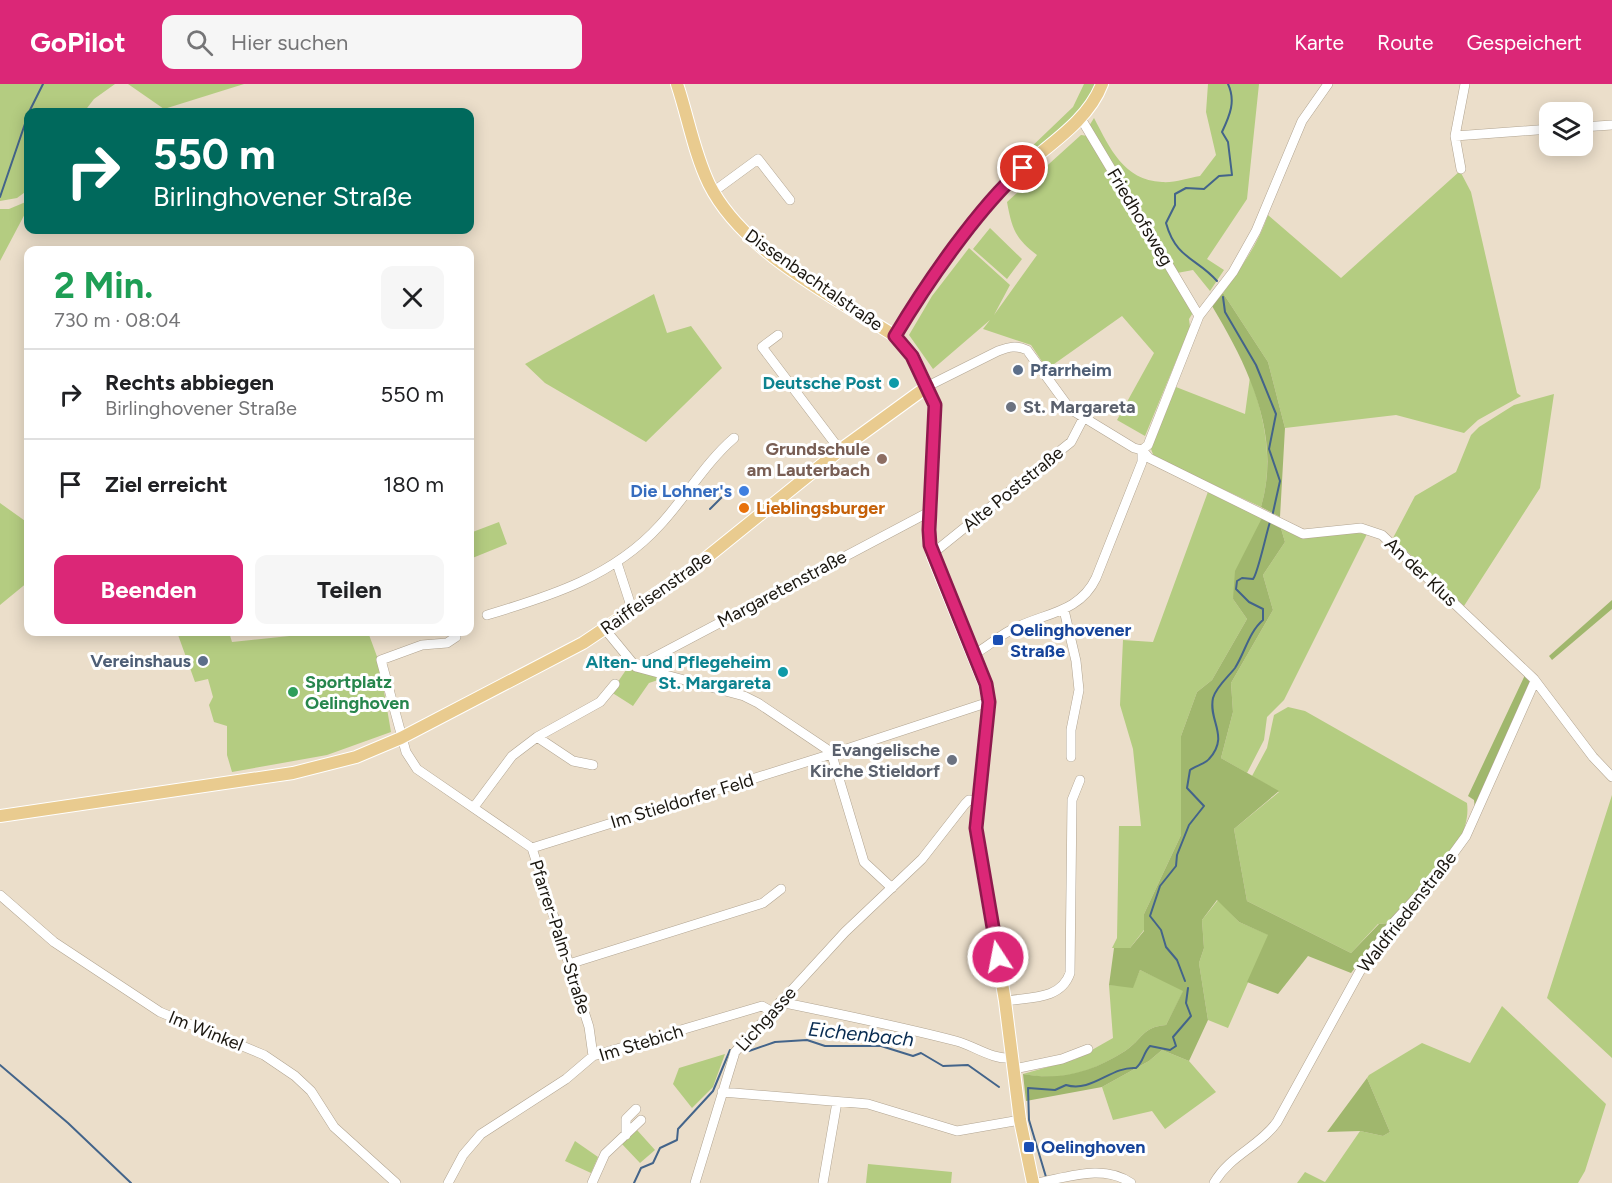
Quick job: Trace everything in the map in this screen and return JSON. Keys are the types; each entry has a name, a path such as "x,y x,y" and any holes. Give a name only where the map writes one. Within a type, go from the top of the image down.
{"main road":[{"name":"Dissenbachtalstraße","path":"677,84 698,155 713,192 740,229 765,251 895,336"},
{"path":"1040,1182 1020,1120 1005,1001 979,859 976,828 977,801 988,728 989,702 986,684 972,655 932,554 929,512 935,405 912,356 895,336 954,250 1001,189 1080,117 1093,102 1102,84"},
{"name":"Raiffeisenstraße","path":"0,816 293,773 356,757 401,738 558,657 604,628 698,564 840,450 928,386"}],"street":[{"path":"972,655 988,648 1009,631 1023,624 1064,610 1092,587 1142,462 1142,450 1148,445 1200,316 1233,272 1256,231 1302,121 1328,84"},
{"path":"1461,169 1455,136 1465,84"},
{"name":"Friedhofsweg","path":"1080,117 1200,316"},
{"path":"1593,126 1612,125"},
{"path":"1455,136 1539,130"},
{"path":"713,192 758,159 790,200"},
{"path":"778,335 762,347 840,450"},
{"name":"An der Klus","path":"928,386 998,351 1010,346 1021,347 1027,350 1062,402 1134,448 1142,450 1149,458 1264,512 1303,534 1361,528 1377,532 1485,631 1535,681 1593,757 1612,777"},
{"name":"Alte Poststraße","path":"932,554 1071,442 1084,417"},
{"path":"487,615 575,585 617,563 658,528 678,505 714,455 734,438"},
{"name":"Margaretenstraße","path":"636,667 929,512"},
{"path":"617,563 632,609"},
{"path":"1064,610 1076,661 1079,690 1071,730 1071,757"},
{"path":"604,628 636,667 744,696 758,703 831,753 864,862 892,888"},
{"name":"Pfarrer-Palm-Straße","path":"456,637 447,642 422,645 381,660 401,738 410,760 417,769 532,848 589,1027 593,1056"},
{"name":"Waldfriedenstraße","path":"1214,1183 1226,1164 1264,1138 1277,1122 1365,962 1394,922 1439,873 1466,836 1535,681"},
{"path":"474,807 512,756 537,737 600,702 615,684"},
{"name":"Im Stieldorfer Feld","path":"532,848 989,702"},
{"path":"537,737 573,761 593,765"},
{"path":"1005,1001 1053,994 1067,982 1071,964 1072,800 1080,780"},
{"name":"Lichgasse","path":"695,1183 735,1052 845,932 922,859 965,804 969,800 977,801"},
{"path":"569,964 763,903 781,890"},
{"name":"Im Winkel","path":"0,895 54,942 150,1006 264,1055 295,1076 311,1091 334,1127 396,1183"},
{"path":"780,1002 963,1043 1013,1064 1062,1059 1088,1049"},
{"name":"Im Stebich","path":"448,1183 463,1155 481,1134 566,1079 593,1056 611,1053 762,1006 771,1011"},
{"path":"722,1092 868,1104 957,1131 1020,1120"},
{"path":"823,1183 837,1102"},
{"path":"626,1135 626,1119 631,1111 636,1109"},
{"path":"592,1183 606,1154 641,1120"},
{"path":"1040,1182 1108,1172 1122,1176 1131,1183"}],"green space":[{"path":"0,84 115,84 94,99 87,108 24,108 24,193 17,198 0,201"},
{"path":"128,84 244,84 167,108 163,108"},
{"path":"1084,84 1097,84 1086,106 1029,155 1026,152 1073,107"},
{"path":"1208,84 1259,84 1247,199 1207,259 1224,270 1210,291 1193,270 1177,273 1089,126 1094,118 1112,151 1128,169 1137,175 1149,180 1167,182 1200,176 1216,155 1206,112"},
{"path":"1081,135 1088,136 1194,311 1189,319 1190,327 1145,436 1117,420 1154,353 1122,316 1047,369 1031,345 983,329 990,320 933,369 909,335 932,296 969,248 1010,285 994,315 1037,255 1019,238 1007,202"},
{"path":"1460,171 1471,192 1517,393 1521,396 1478,420 1464,433 1396,415 1285,428 1268,362 1223,293 1254,246 1268,215 1341,278"},
{"path":"24,203 24,216 0,261 0,209 9,209"},
{"path":"990,228 1022,259 1007,279 973,249"},
{"path":"1223,293 1268,362 1285,428 1280,517 1261,507 1266,480 1267,454 1264,428 1249,377 1212,306"},
{"path":"654,294 667,333 691,326 722,368 646,442 545,383 525,364"},
{"path":"1250,377 1264,425 1266,441 1267,474 1261,507 1154,457 1151,449 1176,387 1245,414"},
{"path":"1554,394 1540,488 1464,606 1393,538 1415,496 1456,472 1471,435 1479,427 1514,405"},
{"path":"1209,489 1263,516 1233,599 1247,619 1212,680 1197,692 1181,736 1181,835 1144,914 1144,930 1130,948 1112,948 1117,938 1119,826 1141,826 1133,749 1120,705 1123,640 1153,642"},
{"path":"0,503 24,520 24,585 0,605"},
{"path":"1263,516 1280,525 1285,542 1263,575 1273,610 1231,683 1233,712 1221,758 1279,791 1234,829 1247,901 1351,953 1379,924 1390,923 1351,973 1308,956 1278,994 1247,982 1268,935 1239,922 1217,900 1202,920 1204,948 1199,963 1208,1020 1189,1061 1162,1050 1149,1061 1102,1087 1026,1101 1023,1074 1050,1076 1076,1073 1113,1058 1131,1047 1147,1031 1166,1025 1183,991 1140,970 1133,988 1109,985 1114,948 1130,948 1144,931 1144,914 1181,835 1181,736 1197,692 1212,680 1247,619 1233,599 1235,571"},
{"path":"499,522 507,544 474,557 474,531"},
{"path":"1280,525 1301,535 1367,534 1284,700 1267,717 1264,740 1247,773 1221,758 1233,712 1231,683 1273,610 1263,575 1285,542"},
{"path":"1612,600 1612,609 1552,660 1549,656"},
{"path":"178,636 230,636 232,642 289,636 369,636 379,662 391,732 327,755 232,772 227,755 227,726 214,722 209,705 213,697 208,679 195,682"},
{"path":"628,667 661,679 649,683 633,706 611,692"},
{"path":"1525,675 1530,682 1528,690 1475,809 1474,800 1468,796"},
{"path":"1288,707 1305,711 1467,803 1467,820 1461,836 1441,868 1390,923 1378,924 1351,953 1247,901 1234,829 1279,792 1252,776 1267,748 1274,715"},
{"path":"1612,795 1612,1058 1547,998"},
{"path":"1218,900 1239,922 1269,935 1228,1028 1208,1020 1199,963 1204,948 1202,920"},
{"path":"1140,970 1184,990 1166,1025 1152,1028 1125,1051 1089,1070 1051,1077 1023,1074 1076,1059 1113,1038 1109,985 1133,986"},
{"path":"1502,1006 1606,1104 1585,1171 1578,1183 1297,1183 1305,1172 1325,1182 1360,1131 1383,1136 1390,1132 1367,1078 1369,1075 1422,1043 1470,1063"},
{"path":"1162,1050 1189,1061 1216,1092 1165,1129 1152,1111 1113,1120 1102,1087 1149,1061"},
{"path":"725,1054 713,1087 692,1108 673,1084 679,1068"},
{"path":"1367,1078 1390,1132 1383,1136 1360,1131 1327,1132"},
{"path":"637,1130 655,1150 640,1163 621,1143"},
{"path":"575,1141 598,1157 591,1173 565,1161"},
{"path":"868,1164 952,1172 951,1183 866,1183"}],"waterway":[{"path":"31,108 43,84"},
{"path":"1217,281 1181,251 1170,235 1166,223 1175,205 1175,194 1186,188 1204,189 1219,176 1232,175 1228,142 1222,132 1231,108 1232,96 1228,84"},
{"path":"0,197 24,127"},
{"path":"1223,297 1225,312 1256,365 1276,414 1269,449 1280,481 1272,517"},
{"path":"710,509 723,496"},
{"path":"1185,981 1177,960 1166,947 1161,930 1150,916 1160,886 1176,866 1177,855 1189,825 1204,806 1187,788 1190,770 1207,761 1218,743 1212,706 1213,698 1219,686 1235,668 1251,636 1263,620 1263,609 1249,602 1236,589 1237,581 1242,578 1253,579 1270,522"},
{"path":"1046,1177 1029,1120 1028,1088 1055,1090 1066,1085 1093,1083 1118,1071 1136,1068 1150,1046 1170,1050 1176,1046 1173,1037 1191,1016 1186,1003 1188,988"},
{"name":"Eichenbach","path":"749,1051 775,1042 807,1040 825,1046 881,1046 913,1056 921,1053 943,1066 968,1065 999,1087"},
{"name":"Eichenbach","path":"634,1183 641,1168 653,1163 660,1148 677,1140 678,1129 713,1091 730,1050"},
{"path":"0,1065 68,1123 131,1183"}],"place":[{"name":"Pfarrheim","path":"1018,370"},
{"name":"Deutsche Post","path":"894,383"},
{"name":"St. Margareta","path":"1011,407"},
{"name":"Grundschule am Lauterbach","path":"882,459"},
{"name":"Die Lohner's","path":"744,491"},
{"name":"Lieblingsburger","path":"744,508"},
{"name":"Oelinghovener Straße","path":"998,640"},
{"name":"Vereinshaus","path":"203,661"},
{"name":"Alten- und Pflegeheim St. Margareta","path":"783,672"},
{"name":"Sportplatz Oelinghoven","path":"293,692"},
{"name":"Evangelische Kirche Stieldorf","path":"952,760"},
{"name":"Oelinghoven","path":"1029,1147"}],"route":[{"path":"998,957 979,859 976,828 978,790 988,728 989,702 986,684 930,545 935,405 912,356 895,336 954,250 1001,189 1023,168"}]}
